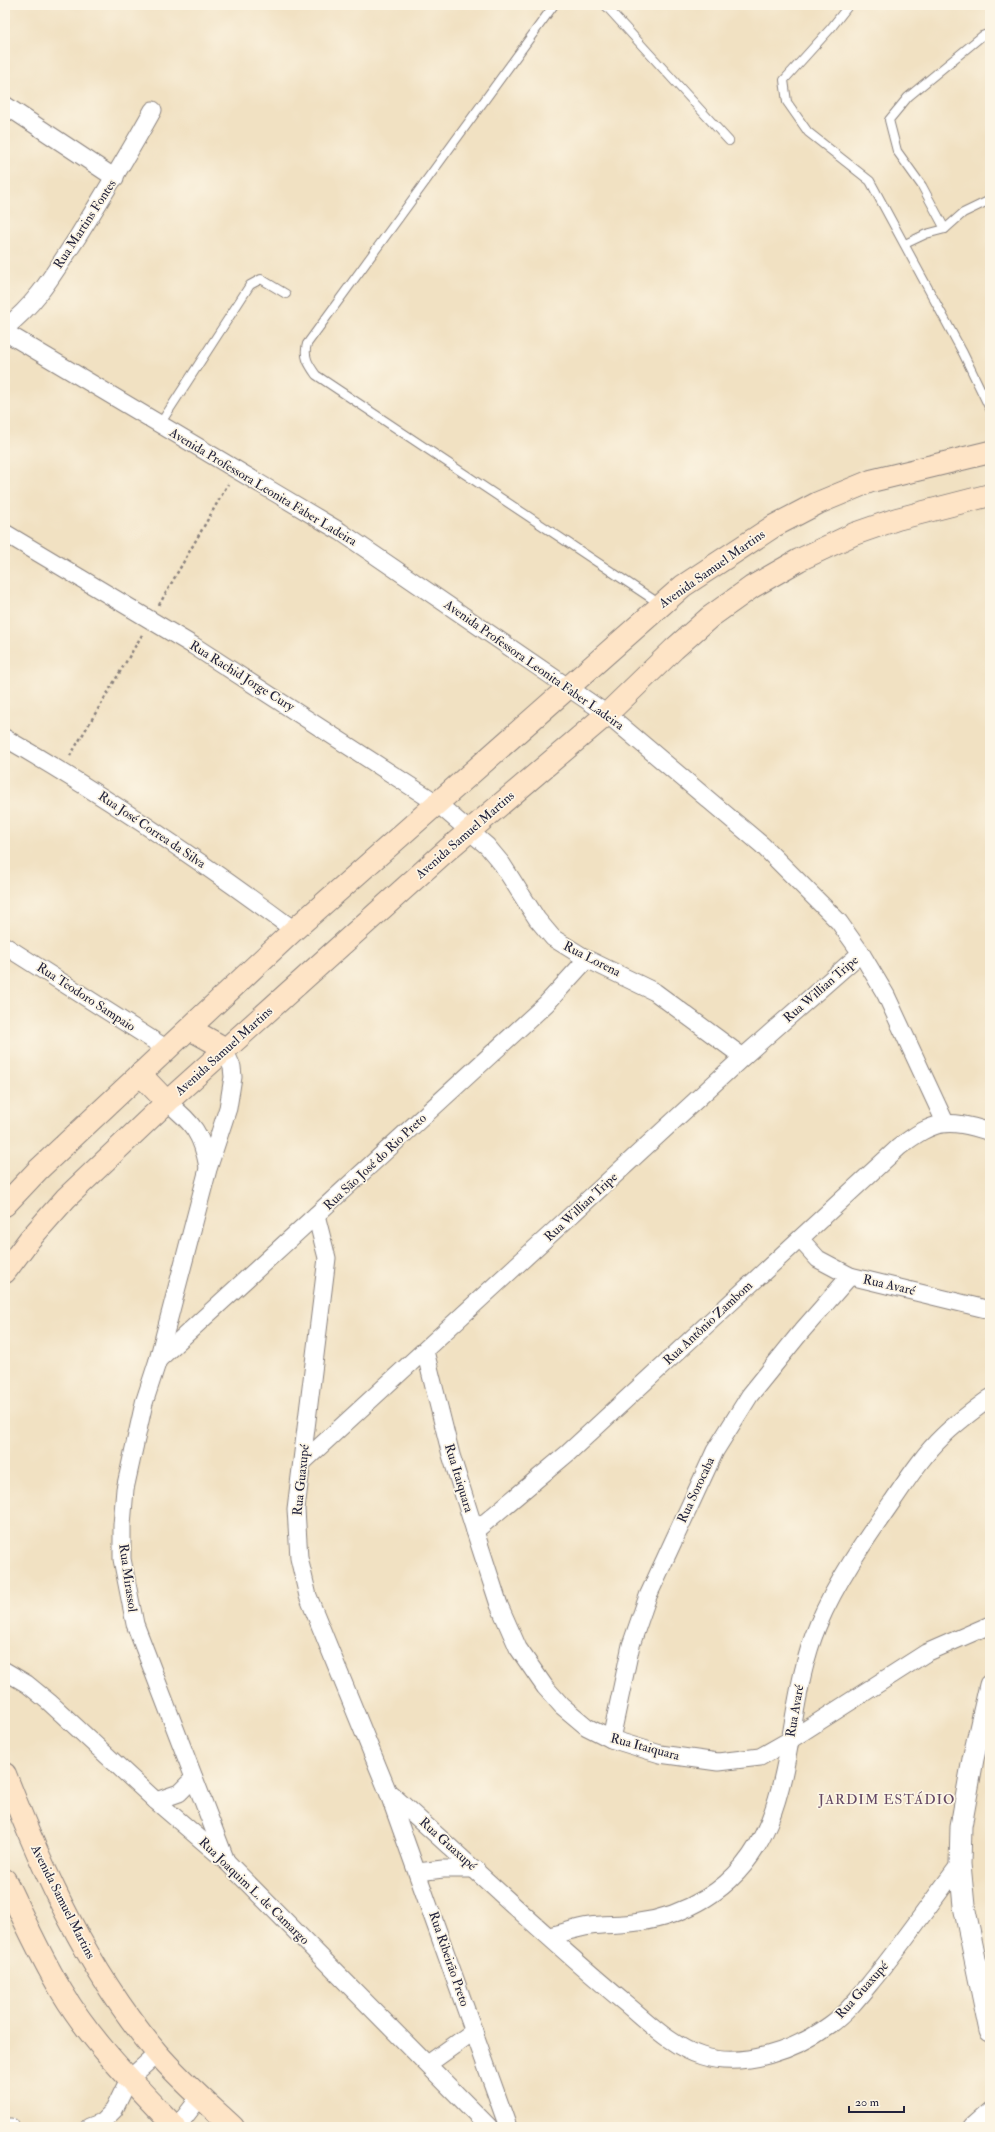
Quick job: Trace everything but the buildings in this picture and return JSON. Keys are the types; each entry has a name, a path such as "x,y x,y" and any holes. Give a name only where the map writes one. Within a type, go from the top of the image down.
{"main road":[{"name":"Avenida Samuel Martins","path":"5,1206 38,1170 294,930 438,804 660,604 683,586 727,555 774,526 818,503 871,481 990,452"},
{"name":"Avenida Samuel Martins","path":"5,1272 28,1240 66,1198 167,1102 470,830 607,714 710,616 759,583 799,560 854,534 897,519 990,495"},
{"path":"190,1029 217,1044 225,1051"},
{"path":"140,1074 167,1102"},
{"name":"Avenida Samuel Martins","path":"5,1774 35,1848 72,1926 125,2011 158,2053 200,2097 234,2127"},
{"path":"5,1880 36,1944 62,1992 94,2038 130,2080 176,2127"}],"street":[{"path":"5,105 115,178"},
{"name":"Rua Martins Fontes","path":"5,328 23,314 39,296 115,178 153,110"},
{"name":"Avenida Professora Leonita Faber Ladeira","path":"5,332 340,532 607,714 762,845 839,922 861,953 886,995 945,1122"},
{"name":"Rua Rachid Jorge Cury","path":"5,533 151,619 268,692 438,804 470,830"},
{"name":"Rua José Correa da Silva","path":"5,738 62,770 138,819 223,878 294,930"},
{"name":"Rua Lorena","path":"470,830 487,846 502,864 545,929 565,947 655,992 743,1057"},
{"name":"Rua Teodoro Sampaio","path":"8,952 167,1049"},
{"name":"Rua Willian Tripe","path":"303,1462 743,1057 861,953"},
{"name":"Rua São José do Rio Preto","path":"158,1360 546,1004 587,959"},
{"name":"Rua Mirassol","path":"225,1051 232,1067 232,1090 228,1108 208,1169 158,1360 144,1403 125,1489 122,1525 122,1559 135,1624 226,1862"},
{"path":"167,1102 183,1115 199,1134 208,1169"},
{"path":"945,1122 975,1127 990,1132"},
{"name":"Rua Antônio Zambom","path":"475,1531 568,1453 899,1147 922,1130 945,1122"},
{"name":"Rua Guaxupé","path":"316,1215 327,1258 296,1509 299,1558 308,1596 388,1792 476,1869 549,1936 577,1964 675,2044 702,2056 730,2060 767,2056 804,2042 831,2025 853,2005 960,1864"},
{"name":"Rua Avaré","path":"800,1239 818,1259 850,1276 990,1310"},
{"name":"Rua Sorocaba","path":"611,1739 631,1645 648,1596 715,1451 750,1395 800,1333 850,1276"},
{"name":"Rua Itaiquara","path":"425,1351 451,1455 499,1605 518,1648 531,1668 562,1706 587,1727 611,1739 660,1754 718,1762 760,1757 790,1740 926,1653 990,1625"},
{"name":"Rua Avaré","path":"549,1936 589,1926 639,1922 676,1913 706,1898 731,1879 754,1850 775,1811 802,1676 815,1633 839,1582 875,1526 915,1469 943,1436 990,1398"},
{"name":"Rua Joaquim L. de Camargo","path":"5,1671 27,1684 49,1702 156,1801 226,1862 489,2127"},
{"path":"990,1685 973,1759 961,1826 960,1864 964,1906 990,2031"},
{"path":"156,1801 179,1793 194,1778"},
{"name":"Rua Ribeirão Preto","path":"388,1792 418,1872 508,2127"},
{"path":"418,1872 442,1869 476,1869"},
{"path":"428,2064 474,2031"},
{"path":"90,2127 102,2122 114,2110 130,2080 158,2053"},
{"path":"176,2127 200,2097"},
{"path":"972,2127 990,2111"},
{"path":"5,2127 12,2127"}],"lane":[{"path":"554,5 307,344 305,351 306,359 316,375 660,604"},
{"path":"605,5 729,141"},
{"path":"849,5 831,28 784,80 787,102 808,132 870,181 964,353 990,409"},
{"path":"945,229 922,186 897,150 889,120 908,97 982,36 990,33"},
{"path":"905,244 926,234 945,229 963,214 990,200"},
{"path":"160,424 250,285 261,280 286,294"}],"path":[{"path":"62,770 151,619 236,469"}],"district":[{"name":"JARDIM ESTÁDIO","path":"887,1799"}]}
